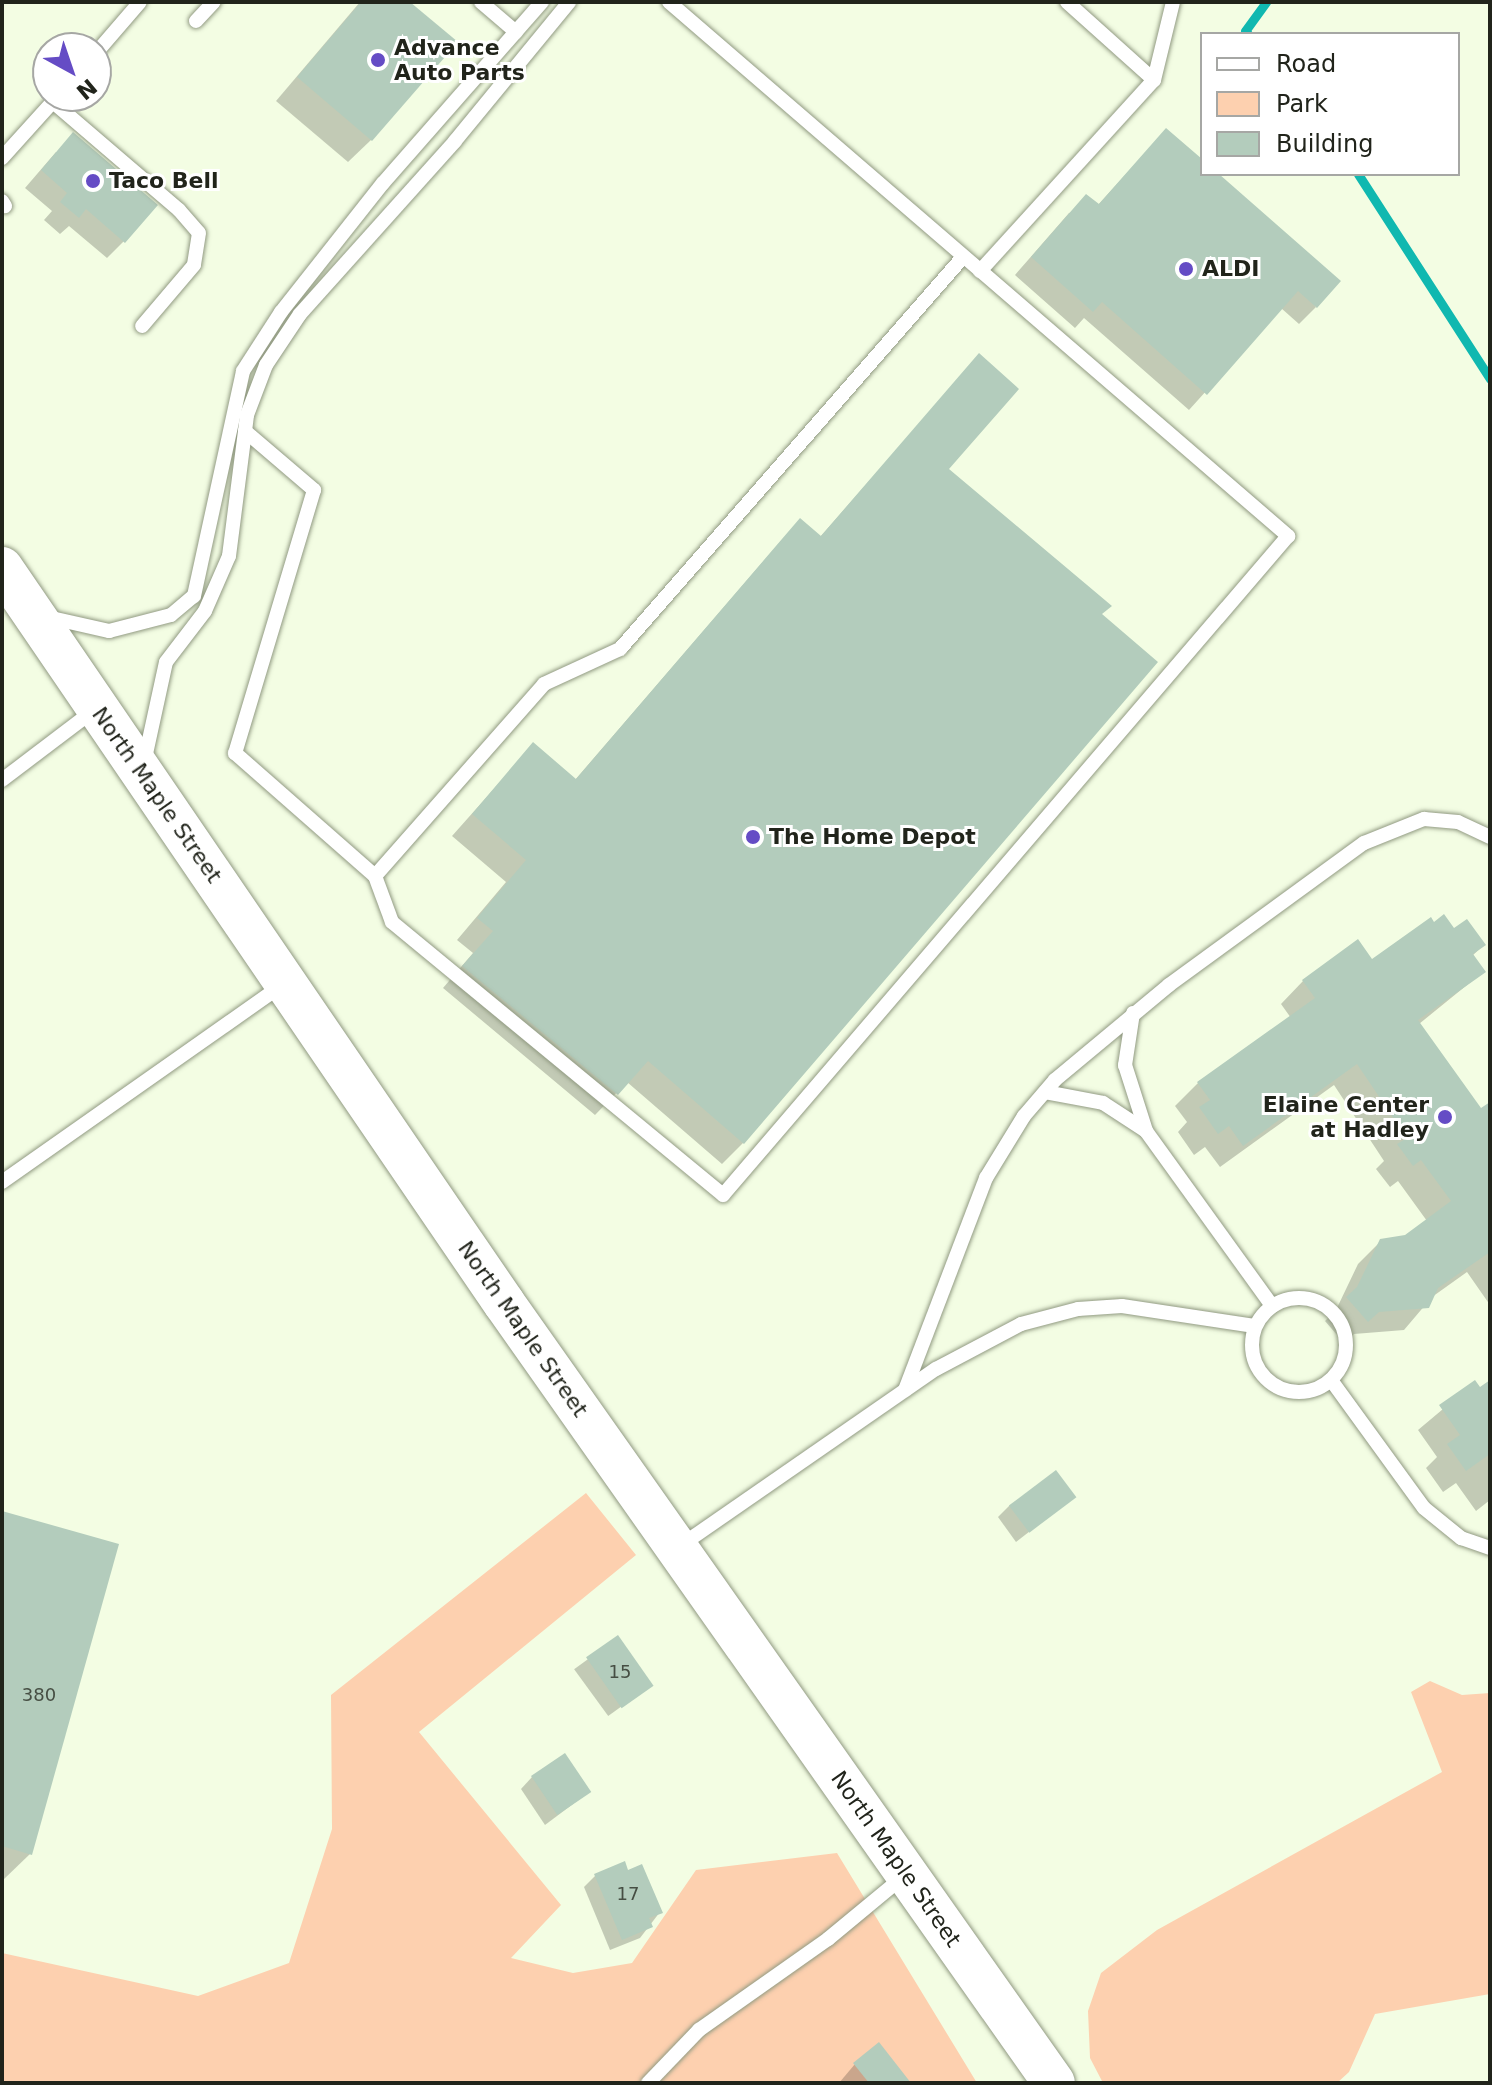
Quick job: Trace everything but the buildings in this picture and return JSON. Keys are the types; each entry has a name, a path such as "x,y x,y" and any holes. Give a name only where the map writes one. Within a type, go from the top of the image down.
{"main road":[{"name":"North Maple Street","path":"2,568 676,1548 1054,2083"}],"lane":[{"path":"112,34 140,2"},
{"path":"196,21 214,2"},
{"path":"481,2 516,32"},
{"path":"33,614 109,631 171,615 194,596 243,371 281,312 383,183 542,2"},
{"path":"142,771 166,662 205,611 229,556 245,431 266,365 300,314 455,141 569,2"},
{"path":"245,431 314,490 235,753 375,876 392,922 723,1195 1288,536 669,2"},
{"path":"1067,2 1154,80"},
{"path":"980,271 1154,80 1173,2"},
{"path":"2,158 44,112"},
{"path":"70,112 179,210 199,233 194,265 142,326"},
{"path":"375,876 544,684 620,649 963,257"},
{"path":"2,780 97,708"},
{"path":"905,1390 979,1193 1001,1151 1045,1092 1133,1013 1284,900 1386,831 1435,819 1469,825 1490,837"},
{"path":"2,1182 286,982"},
{"path":"1133,1013 1125,1065 1146,1131 1272,1306"},
{"path":"1045,1092 1103,1103 1146,1131"},
{"path":"1291,1298 1311,1299 1336,1315 1346,1343 1331,1380 1304,1392 1276,1386 1253,1355 1255,1326 1272,1306 1291,1298"},
{"path":"676,1548 905,1390 988,1338 1078,1309 1148,1307 1255,1326"},
{"path":"1331,1380 1424,1508 1461,1538 1490,1548"},
{"path":"648,2083 699,2030 828,1939 906,1874"}],"green space":[{"path":"586,1493 636,1555 419,1732 561,1905 511,1958 573,1973 632,1963 696,1870 837,1853 977,2083 2,2083 2,1953 198,1996 289,1963 332,1829 331,1695"},
{"path":"1430,1681 1462,1695 1490,1693 1490,1994 1375,2014 1349,2072 1337,2083 1103,2083 1090,2058 1088,2011 1101,1973 1157,1930 1442,1772 1411,1692"}],"waterway":[{"path":"1246,32 1266,2"},
{"path":"1359,176 1490,379"}],"place":[{"name":"Advance Auto Parts","path":"378,60"},
{"name":"Taco Bell","path":"93,181"},
{"name":"ALDI","path":"1186,269"},
{"name":"The Home Depot","path":"753,837"},
{"name":"Elaine Center at Hadley","path":"1445,1117"}]}
